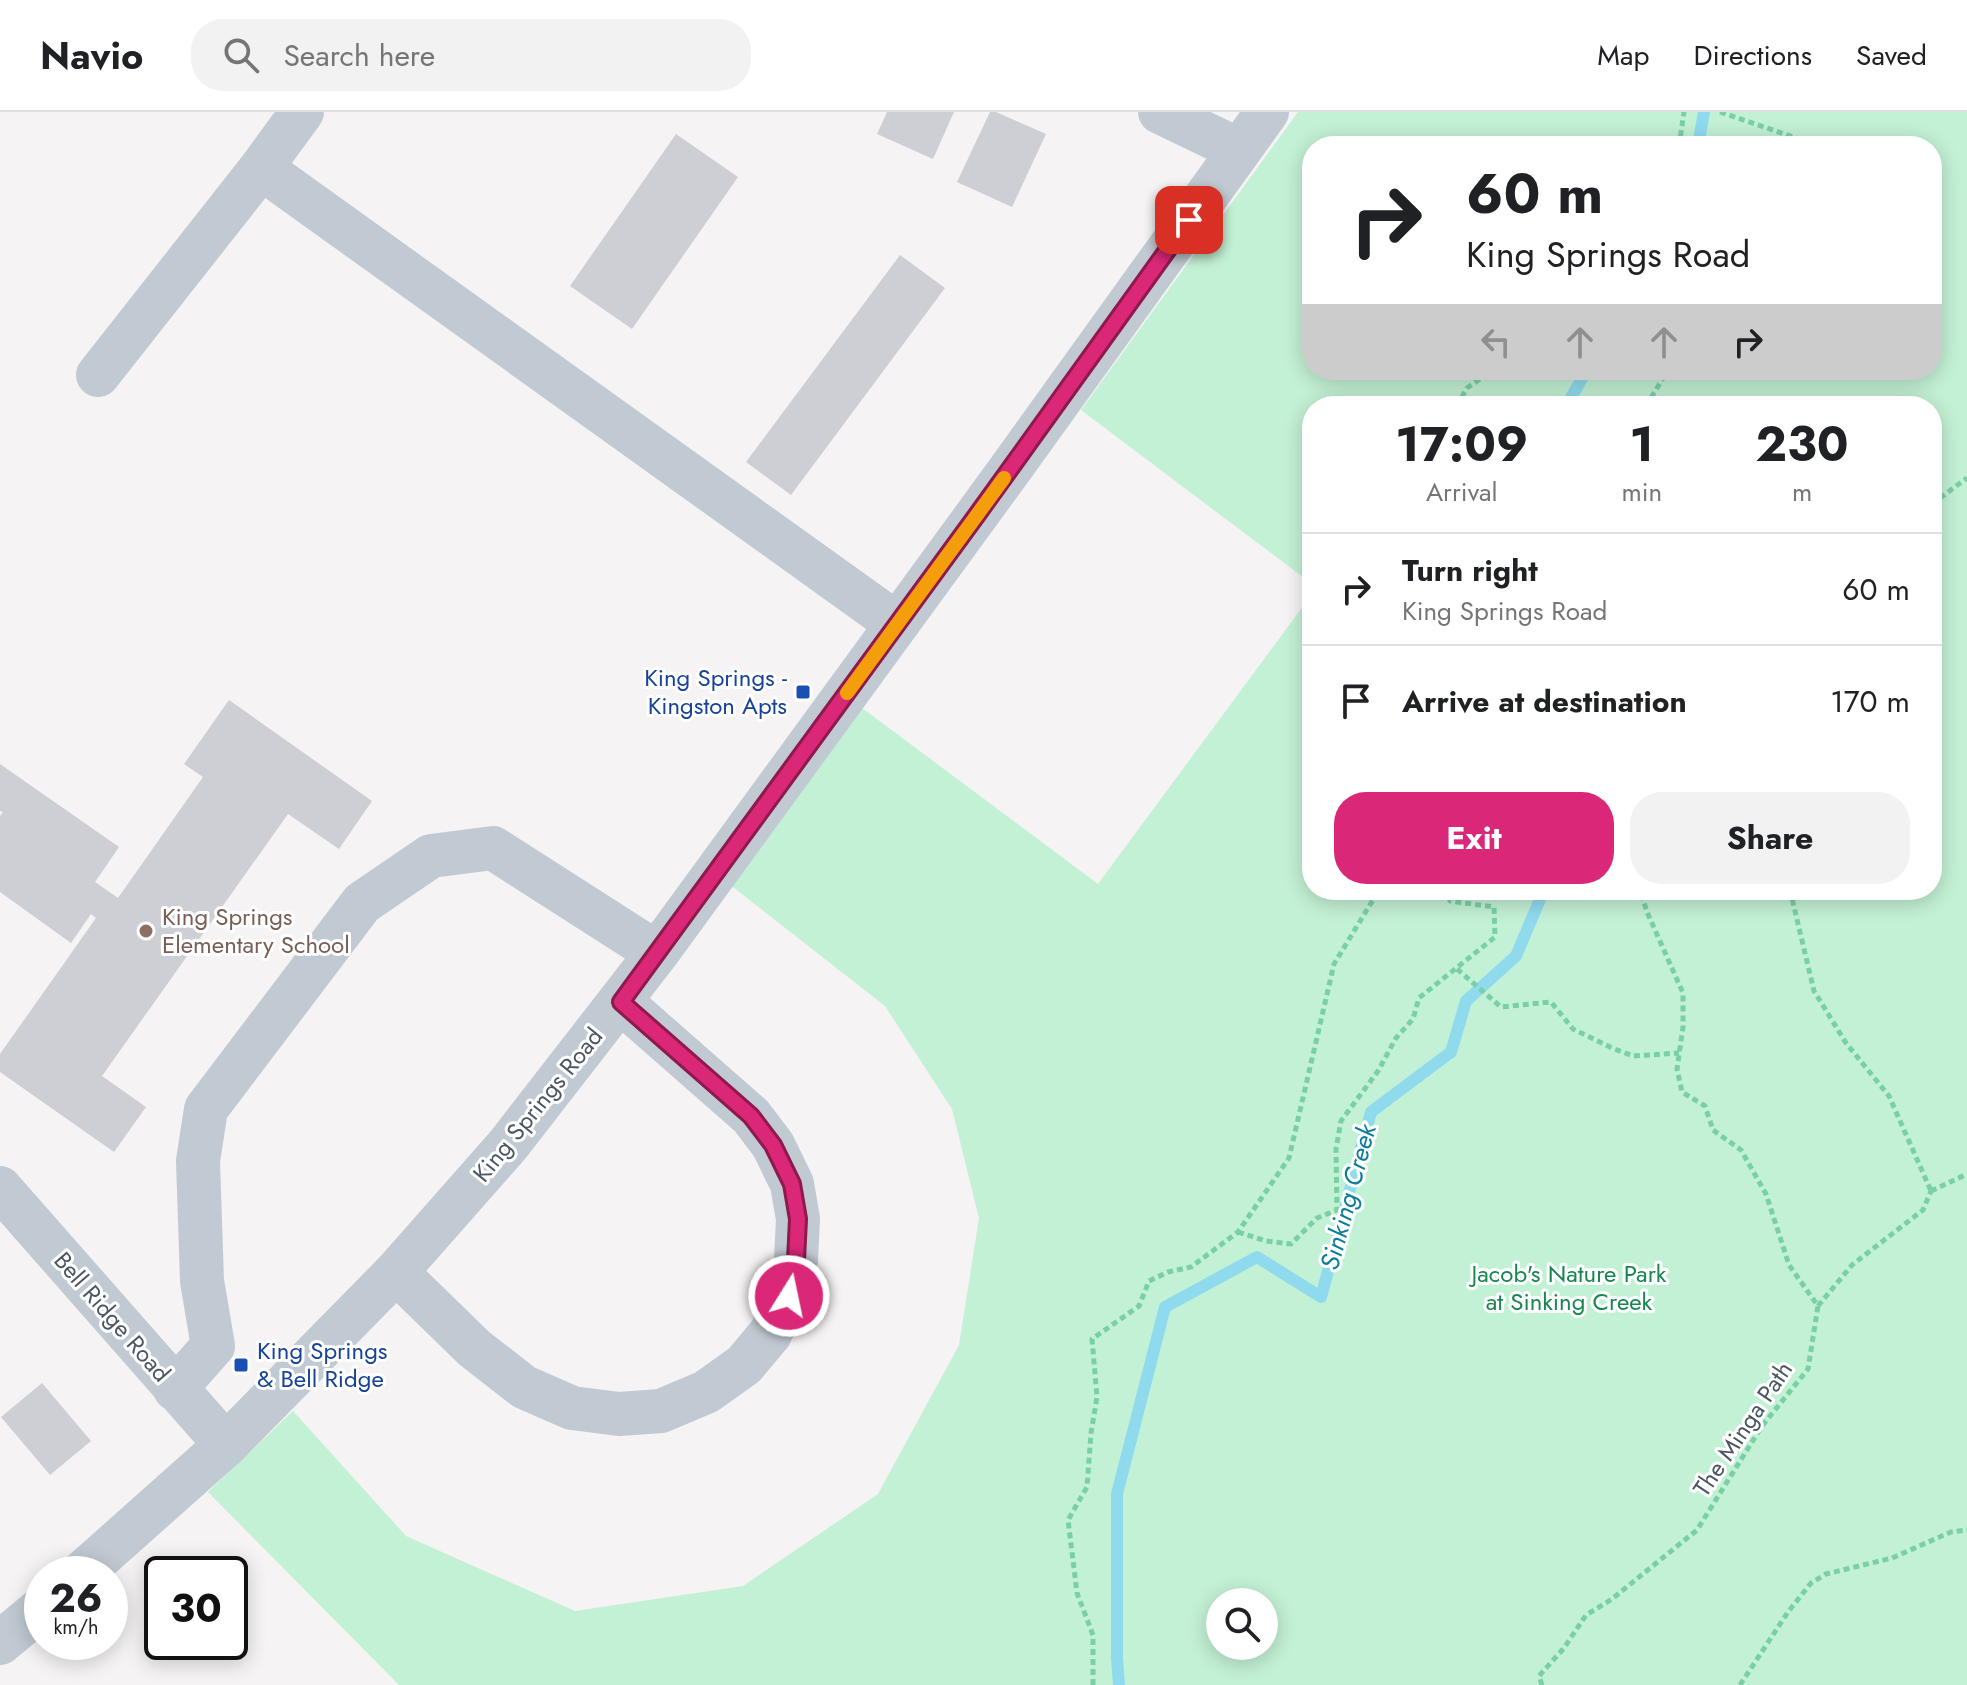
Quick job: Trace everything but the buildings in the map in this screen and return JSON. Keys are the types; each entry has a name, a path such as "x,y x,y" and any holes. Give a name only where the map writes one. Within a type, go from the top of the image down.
{"street":[{"path":"98,375 302,112"},
{"path":"1160,112 1239,150"},
{"name":"King Springs Road","path":"101,1556 226,1445 396,1272 508,1145 621,1002 1267,112"},
{"path":"261,168 897,624"},
{"path":"175,1389 213,1346 202,1281 198,1161 206,1109 362,903 431,856 493,848 657,953"},
{"path":"396,1272 474,1348 524,1387 572,1408 619,1414 661,1411 706,1392 744,1365 761,1345 789,1296 794,1272 798,1219 792,1184 773,1145 751,1116 621,1002"},
{"name":"Bell Ridge Road","path":"0,1188 226,1445"},
{"path":"0,1643 24,1623"}],"path":[{"path":"1680,136 1684,112"},
{"path":"1720,112 1792,136"},
{"path":"1463,396 1467,388 1479,380"},
{"path":"1942,497 1967,478"},
{"path":"1093,1685 1093,1635 1077,1593 1068,1520 1087,1487 1097,1397 1092,1339 1139,1306 1149,1281 1168,1272 1191,1267 1238,1232 1289,1158 1334,964 1373,900"},
{"path":"1238,1232 1266,1241 1291,1244 1317,1218 1337,1210 1336,1149 1341,1121 1378,1071 1396,1038 1413,1019 1419,998 1495,937 1494,907 1450,900"},
{"path":"1643,900 1683,993 1683,1027 1677,1069 1682,1092 1705,1106 1713,1130 1741,1150 1766,1194 1789,1265 1818,1306 1852,1265 1923,1210 1931,1191 1967,1174"},
{"path":"1792,900 1814,991 1846,1043 1889,1096 1931,1191"},
{"path":"1457,969 1501,1007 1551,1002 1573,1029 1612,1048 1633,1056 1679,1053"},
{"name":"The Minga Path","path":"1542,1685 1539,1676 1564,1648 1586,1615 1612,1599 1697,1530 1762,1426 1808,1369 1818,1306"},
{"path":"1740,1685 1811,1583 1826,1574 1892,1558 1951,1532 1967,1530"}],"green space":[{"name":"Jacob's Nature Park at Sinking Creek","path":"1298,112 1967,112 1967,1685 399,1685 208,1492 293,1411 406,1536 575,1611 743,1586 878,1494 959,1345 979,1218 952,1109 885,1006 715,873 846,696 1098,884 1302,608 1302,900 1942,900 1942,396 1302,396 1302,576 1081,410"}],"waterway":[{"name":"Sinking Creek","path":"1700,136 1704,112"},
{"name":"Sinking Creek","path":"1572,396 1581,380"},
{"name":"Sinking Creek","path":"1119,1685 1117,1494 1165,1307 1257,1257 1321,1297 1371,1112 1451,1052 1466,1001 1516,956 1540,900"}],"slow traffic":[{"path":"847,693 1004,478"}],"place":[{"name":"King Springs - Kingston Apts","path":"803,692"},
{"name":"King Springs Elementary School","path":"146,931"},
{"name":"King Springs & Bell Ridge","path":"241,1365"}],"route":[{"path":"789,1296 796,1260 798,1219 792,1184 773,1145 751,1116 621,1002 1189,220"}]}
